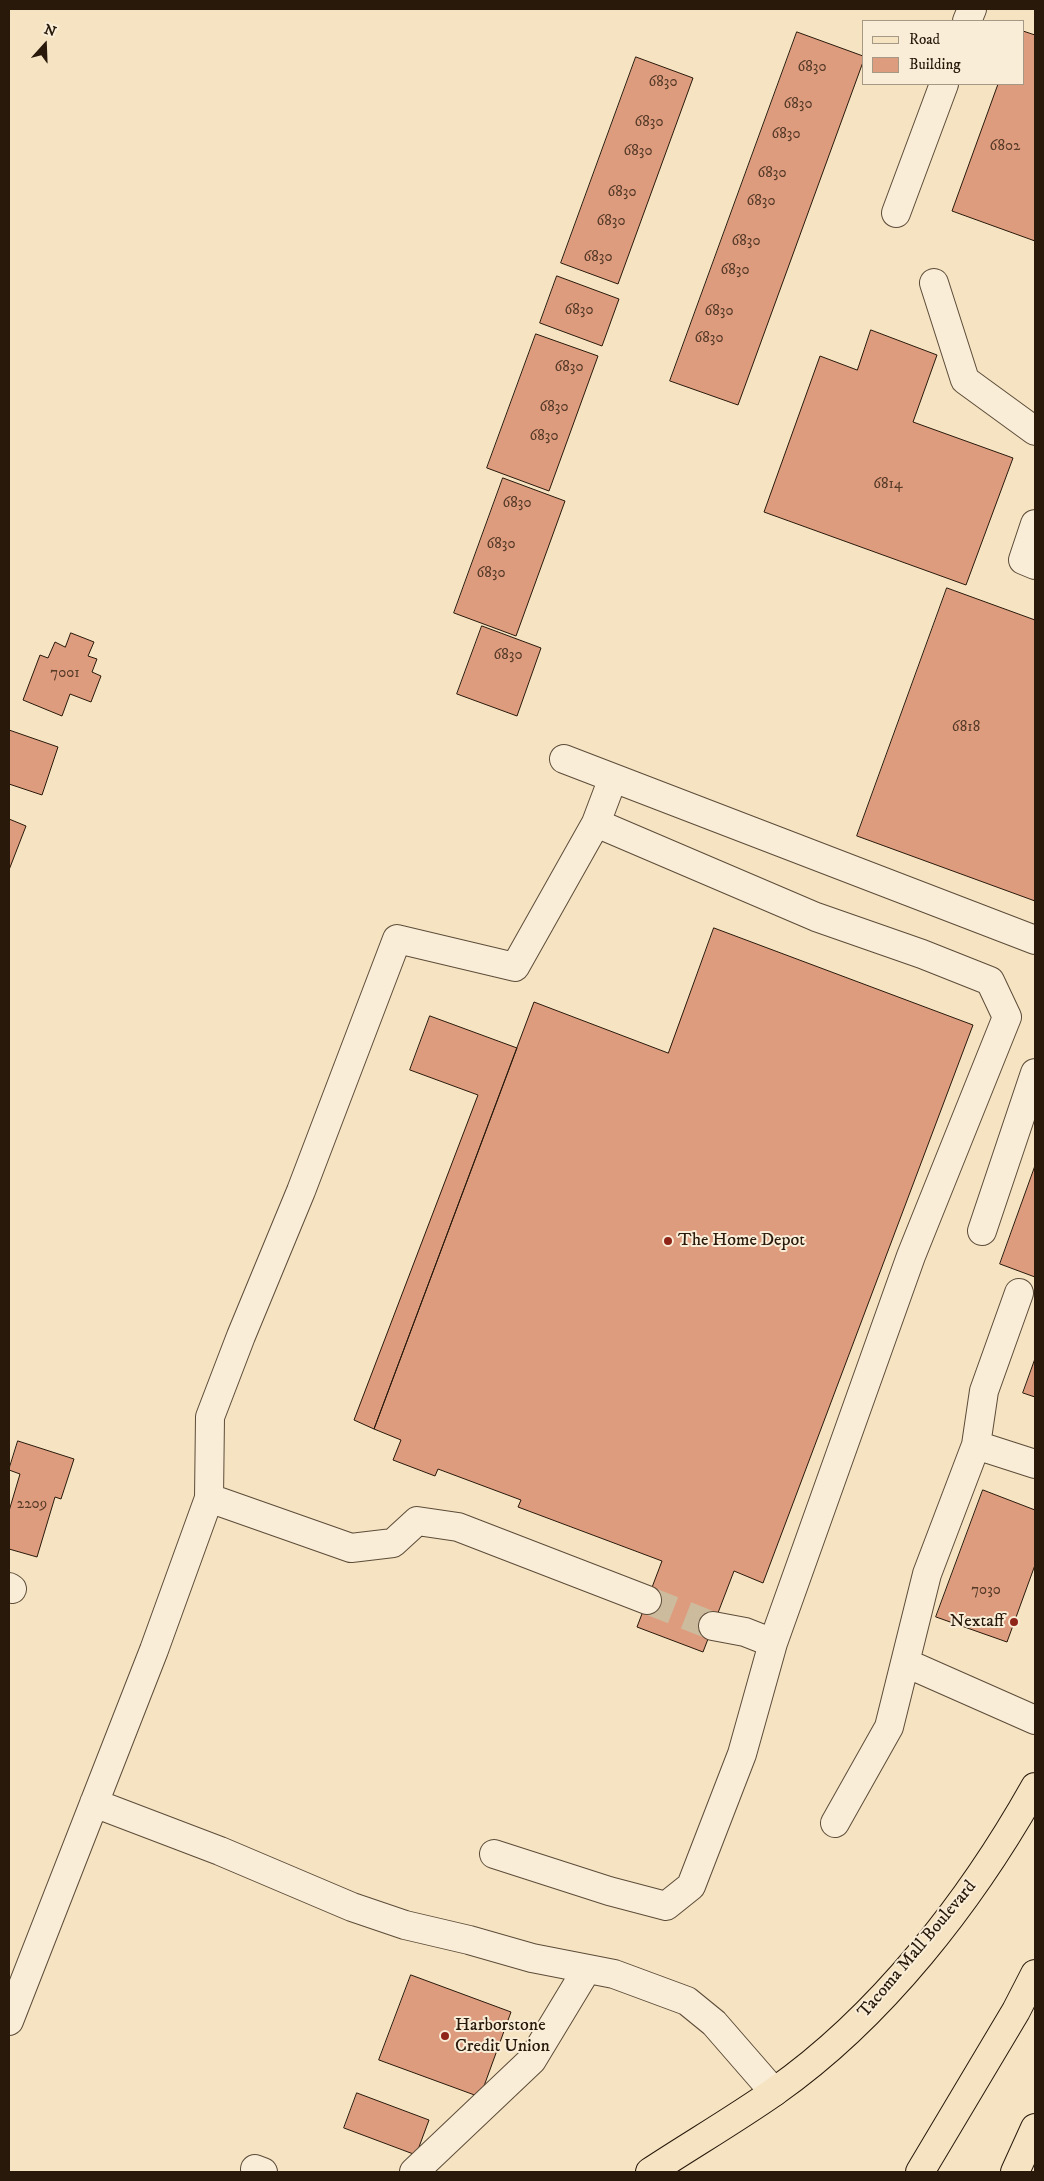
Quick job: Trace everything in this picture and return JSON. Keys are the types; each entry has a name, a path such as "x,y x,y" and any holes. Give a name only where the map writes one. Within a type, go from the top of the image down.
{"main road":[{"name":"Tacoma Mall Boulevard","path":"650,2172 774,2092 859,2021 909,1966 977,1879 1013,1827 1035,1787"},
{"path":"920,2172 1011,2019 1035,1974"},
{"path":"1015,2172 1035,2128"}],"lane":[{"path":"896,213 944,85"},
{"path":"934,282 965,380 1035,431"},
{"path":"1035,524 1022,560 1035,565"},
{"path":"564,759 1035,940"},
{"path":"9,2021 154,1650 209,1498 210,1417 301,1191 397,939 515,967 596,823 613,778"},
{"path":"494,1854 609,1891 666,1906 691,1886 742,1754 773,1643 911,1256 1007,1017 990,981 922,954 816,917 596,823"},
{"path":"982,1231 1035,1074"},
{"path":"835,1823 889,1727 927,1574 976,1445 984,1391 1019,1293"},
{"path":"976,1445 1035,1464"},
{"path":"209,1498 351,1548 393,1543 418,1521 458,1527 646,1600"},
{"path":"713,1626 745,1632 773,1643"},
{"path":"906,1662 1035,1720"},
{"path":"94,1803 220,1851 352,1907 405,1925 469,1940 532,1958 614,1974 687,2001 714,2023 774,2092"},
{"path":"414,2172 532,2060 587,1969"}],"building":[{"path":"1024,31 1035,35 1035,241 952,211 998,85 1024,85"},
{"path":"797,32 862,56 862,65 738,405 670,381"},
{"path":"636,57 693,78 618,284 561,263"},
{"path":"557,276 619,299 602,346 540,323"},
{"path":"871,330 937,355 913,422 1013,458 966,585 764,512 820,356 857,370"},
{"path":"536,334 598,356 549,491 487,468"},
{"path":"503,478 565,501 516,636 454,613"},
{"path":"947,588 1035,620 1035,901 857,836"},
{"path":"482,626 541,648 517,716 457,694"},
{"path":"71,633 94,642 88,656 97,659 92,672 101,676 91,702 70,694 62,716 23,700 40,655 48,658 55,642 65,647"},
{"path":"9,730 58,747 42,795 9,784"},
{"path":"9,819 26,826 9,870"},
{"name":"The Home Depot","path":"714,928 973,1025 763,1583 734,1571 703,1652 637,1627 662,1561 518,1507 521,1500 438,1469 435,1476 393,1460 401,1440 374,1429 534,1002 668,1053"},
{"path":"430,1016 517,1048 374,1429 354,1420 478,1095 410,1070"},
{"path":"1035,1166 1035,1277 1000,1264"},
{"path":"1035,1359 1035,1397 1023,1393"},
{"path":"18,1441 74,1459 61,1499 55,1497 37,1557 9,1549 9,1511 20,1474 9,1470"},
{"path":"983,1490 1035,1510 1035,1565 1007,1642 936,1617"},
{"name":"Harborstone Credit Union","path":"411,1975 511,2012 480,2097 379,2060"},
{"path":"357,2093 429,2120 416,2155 344,2128"}],"tunnel":[{"path":"647,1600 713,1626"}],"place":[{"name":"The Home Depot","path":"668,1241"},
{"name":"Nextaff","path":"1014,1622"},
{"name":"Harborstone Credit Union","path":"445,2036"}]}
